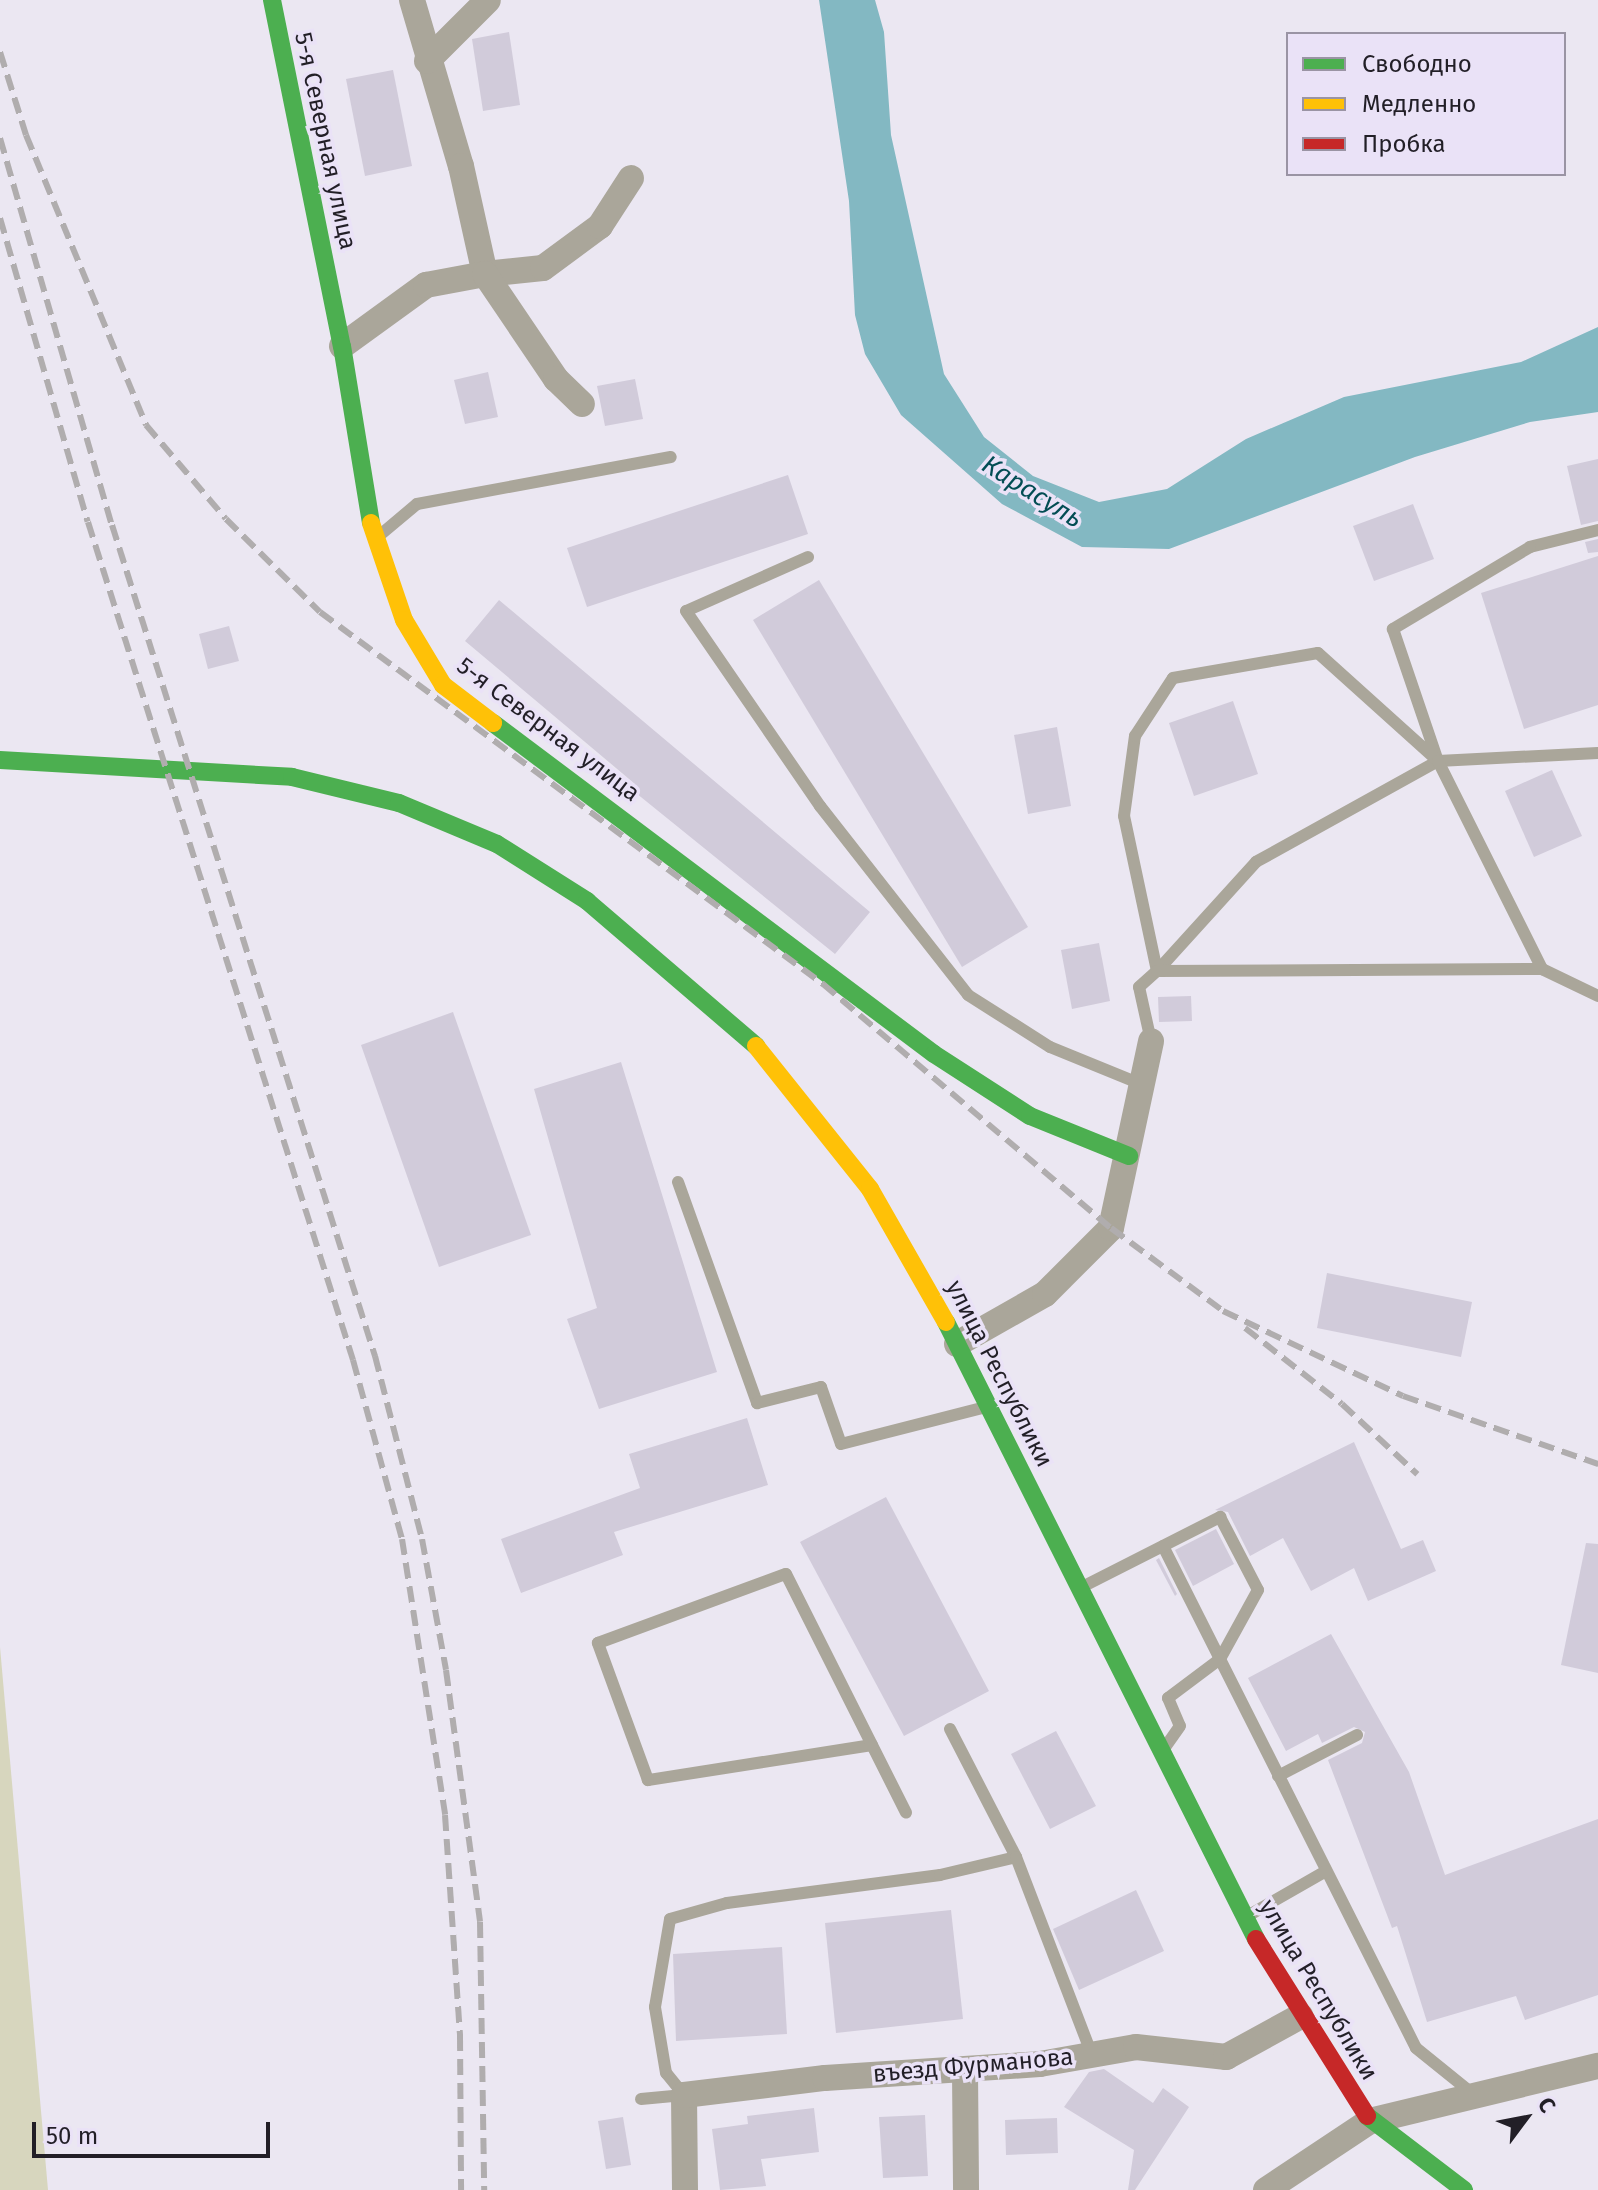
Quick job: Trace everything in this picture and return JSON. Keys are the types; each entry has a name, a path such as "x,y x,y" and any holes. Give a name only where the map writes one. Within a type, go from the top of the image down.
{"main road":[{"name":"5-я Северная улица","path":"272,0 342,346 374,540 404,620 443,685 934,1054 1030,1116 1129,1156"},
{"name":"улица Республики","path":"0,760 292,777 399,803 497,844 587,901 673,969 743,1032 807,1104 870,1189 957,1344 1245,1917 1301,2016 1370,2121 1464,2190"}],"street":[{"path":"412,0 427,61 461,166 485,274 556,379 582,404"},
{"path":"427,61 488,0"},
{"path":"342,346 426,285 485,274 543,268 600,226 631,178"},
{"path":"957,1344 1045,1294 1111,1228 1129,1156 1151,1041"},
{"name":"въезд Фурманова","path":"684,2095 825,2078 965,2071 1136,2047 1226,2057 1301,2016"},
{"path":"1266,2190 1370,2121 1598,2066"},
{"path":"965,2071 966,2190"},
{"path":"684,2095 685,2190"}],"lane":[{"path":"374,540 417,504 671,457"},
{"path":"1542,969 1438,761 1393,629 1530,547 1598,530"},
{"path":"808,557 686,611 820,806 968,995 1050,1047 1143,1085"},
{"path":"1157,971 1124,816 1135,736 1173,678 1318,653 1438,761"},
{"path":"1151,1041 1139,987 1256,862 1438,761 1598,753"},
{"path":"1157,971 1542,969 1598,996"},
{"path":"678,1182 757,1403 821,1387 841,1444 988,1406"},
{"path":"1080,1589 1220,1517 1258,1590 1220,1659 1168,1698 1180,1726 1162,1752"},
{"path":"1163,1546 1416,2048 1475,2096"},
{"path":"872,1745 648,1780 598,1643 786,1574 872,1745 906,1813"},
{"path":"950,1729 1016,1857 1092,2055"},
{"path":"1278,1776 1357,1735"},
{"path":"684,2095 666,2073 655,2007 670,1919 727,1903 925,1877 1016,1857"},
{"path":"1245,1917 1326,1871"},
{"path":"641,2099 684,2095"}],"green space":[{"path":"0,1647 48,2190 0,2190"}],"water":[{"name":"Карасуль","path":"819,0 875,0 884,32 891,135 944,374 984,437 1033,476 1099,502 1167,489 1246,439 1344,397 1521,362 1598,327 1598,412 1530,422 1415,457 1169,549 1082,547 1002,504 901,415 865,354 855,315 849,201"}],"building":[{"path":"509,32 520,105 483,111 472,39"},
{"path":"393,70 412,166 365,176 346,79"},
{"path":"488,372 498,417 465,424 454,380"},
{"path":"635,379 643,419 605,426 597,386"},
{"path":"1598,459 1598,521 1581,525 1567,466"},
{"path":"788,475 808,534 587,607 567,548"},
{"path":"1413,504 1434,559 1374,581 1353,526"},
{"path":"1598,539 1598,552 1588,553 1585,542"},
{"path":"1598,556 1598,705 1524,729 1481,593"},
{"path":"819,580 1028,927 962,967 753,620"},
{"path":"499,600 870,912 835,954 631,789 635,784 465,641"},
{"path":"229,626 239,661 208,669 199,634"},
{"path":"1233,701 1258,774 1194,796 1169,723"},
{"path":"1057,727 1071,806 1028,814 1014,735"},
{"path":"1552,770 1582,836 1534,857 1505,791"},
{"path":"1099,943 1110,1001 1072,1009 1061,950"},
{"path":"1191,996 1192,1021 1159,1022 1158,997"},
{"path":"453,1012 531,1235 439,1267 361,1045"},
{"path":"621,1062 717,1372 599,1409 567,1319 597,1308 534,1089"},
{"path":"1327,1273 1472,1302 1461,1357 1317,1328"},
{"path":"747,1418 768,1485 614,1532 623,1555 521,1593 501,1539 640,1488 629,1454"},
{"path":"1354,1442 1401,1549 1423,1540 1436,1571 1368,1601 1354,1568 1311,1591 1283,1538 1250,1556 1228,1512 1215,1510"},
{"path":"886,1497 989,1691 904,1736 800,1542"},
{"path":"1216,1529 1234,1564 1193,1586 1175,1550"},
{"path":"1586,1543 1598,1544 1598,1673 1561,1665"},
{"path":"1159,1558 1177,1594 1175,1596 1156,1560"},
{"path":"1331,1634 1409,1772 1445,1875 1598,1819 1598,1995 1525,2020 1516,1996 1427,2022 1397,1926 1392,1928 1328,1760 1362,1743 1365,1732 1354,1727 1322,1743 1318,1734 1286,1751 1248,1678"},
{"path":"1056,1731 1096,1806 1050,1829 1011,1754"},
{"path":"1136,1890 1164,1951 1079,1990 1053,1929"},
{"path":"951,1910 963,2019 836,2033 825,1923"},
{"path":"782,1947 787,2034 676,2041 673,1954"},
{"path":"1104,2069 1153,2103 1163,2088 1189,2107 1135,2190 1128,2190 1134,2150 1064,2107 1089,2072"},
{"path":"814,2108 819,2152 761,2159 766,2186 720,2190 712,2129 748,2124 747,2116"},
{"path":"925,2115 928,2176 883,2178 879,2117"},
{"path":"623,2117 631,2165 606,2169 598,2121"},
{"path":"1057,2118 1058,2153 1006,2155 1005,2120"}],"railway":[{"path":"0,52 26,135 146,425 226,519 320,612 823,984 1111,1228 1223,1311 1403,1396 1598,1464"},
{"path":"0,138 112,525 375,1356 422,1539 446,1670 480,1922 484,2190"},
{"path":"0,218 88,522 353,1360 402,1539 445,1815 460,2035 461,2190"},
{"path":"1245,1328 1342,1404 1417,1474"}],"traffic: fast":[{"path":"272,0 342,346 371,523"},
{"path":"493,723 934,1054 1030,1116 1129,1156"},
{"path":"0,760 292,777 399,803 497,844 587,901 756,1046"},
{"path":"946,1322 1256,1939"},
{"path":"1367,2116 1464,2190"}],"traffic: slow":[{"path":"371,523 404,620 443,685 493,723"},
{"path":"756,1046 870,1189 946,1322"}],"traffic: jam":[{"path":"1256,1939 1367,2116"}]}
